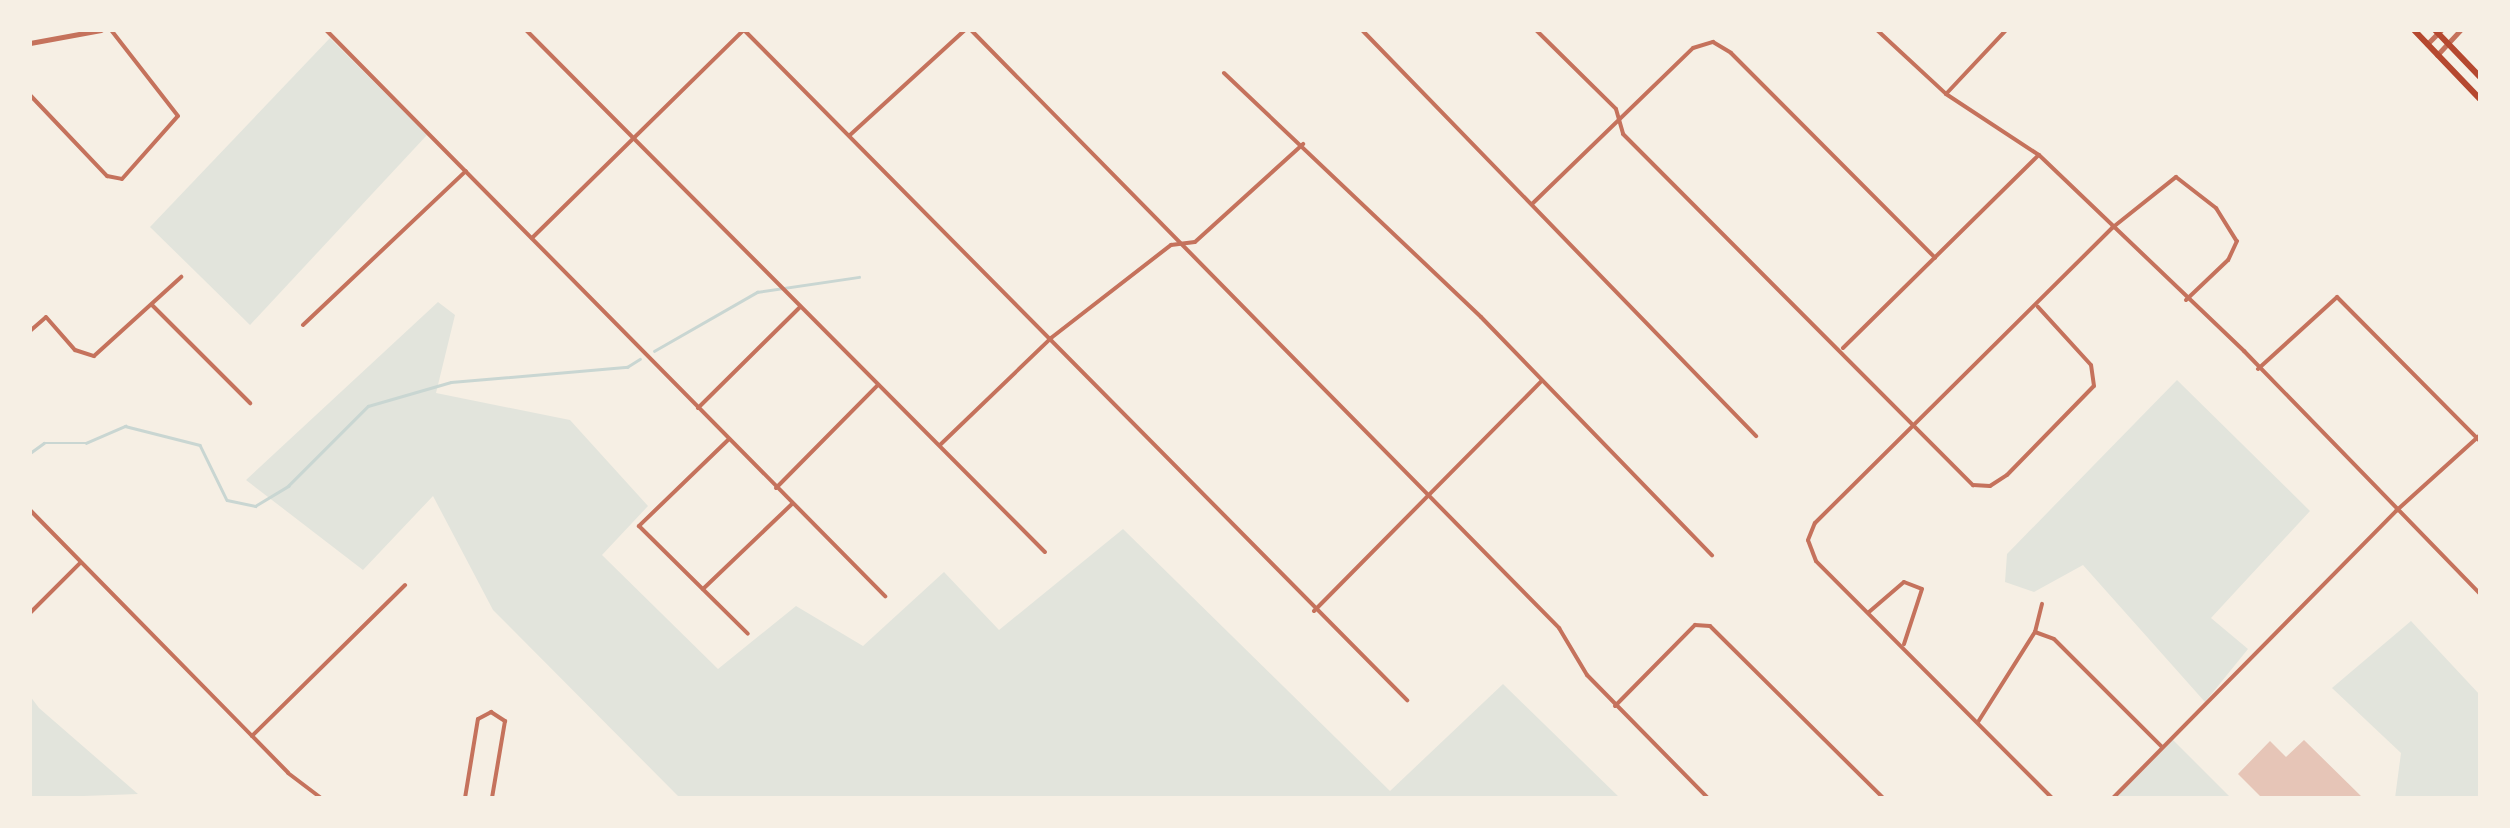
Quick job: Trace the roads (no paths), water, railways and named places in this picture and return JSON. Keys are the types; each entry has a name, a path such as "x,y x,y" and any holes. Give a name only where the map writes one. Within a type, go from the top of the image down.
{"main road":[{"path":"2414,30 2480,99"},
{"path":"2438,31 2480,78"}],"street":[{"path":"35,33 33,42 101,30"},
{"path":"30,95 106,176 122,179 178,116 111,30"},
{"path":"326,30 885,596"},
{"path":"526,30 1045,552"},
{"path":"532,238 744,30 1406,700"},
{"path":"849,136 968,30 1569,638 1587,675 1708,798"},
{"path":"1362,30 1756,436"},
{"path":"1536,30 1616,109 1623,134 1973,485 1990,486 2007,475 2094,386 2091,365 2037,306"},
{"path":"1877,30 1946,94 2039,155 2258,368 2480,594"},
{"path":"1946,94 2006,30"},
{"path":"2437,55 2460,30"},
{"path":"2427,44 2438,31"},
{"path":"1530,205 1693,48 1713,42 1731,52 1935,258"},
{"path":"1224,73 1304,144 1712,555"},
{"path":"940,445 1051,338 1169,246 1196,242 1304,144"},
{"path":"1842,350 2039,155"},
{"path":"303,325 466,172"},
{"path":"2052,798 1816,560 1808,540 1815,524 2112,228 2176,177 2205,198 2237,242 2228,260 2186,300"},
{"path":"30,331 46,316 75,350 94,356 181,276"},
{"path":"2113,798 2396,510 2479,438 2338,297 2258,368"},
{"path":"152,305 250,402"},
{"path":"698,408 800,307"},
{"path":"1314,610 1542,381"},
{"path":"776,488 878,385"},
{"path":"728,440 639,526 748,634"},
{"path":"702,589 792,504"},
{"path":"30,510 252,736 321,798"},
{"path":"30,612 80,562"},
{"path":"1870,612 1904,582 1922,589 1903,646"},
{"path":"252,736 405,585"},
{"path":"1978,722 2035,632 2042,604"},
{"path":"1615,706 1695,625 1710,626 1883,798"},
{"path":"2035,632 2054,639 2162,748"},
{"path":"465,798 478,719 491,712 504,721 492,798"}],"waterway":[{"path":"654,351 757,292 859,277"},
{"path":"30,453 44,443 86,443 125,426 200,445 227,500 255,506 288,486 368,406 451,382 627,367 640,359"}]}
